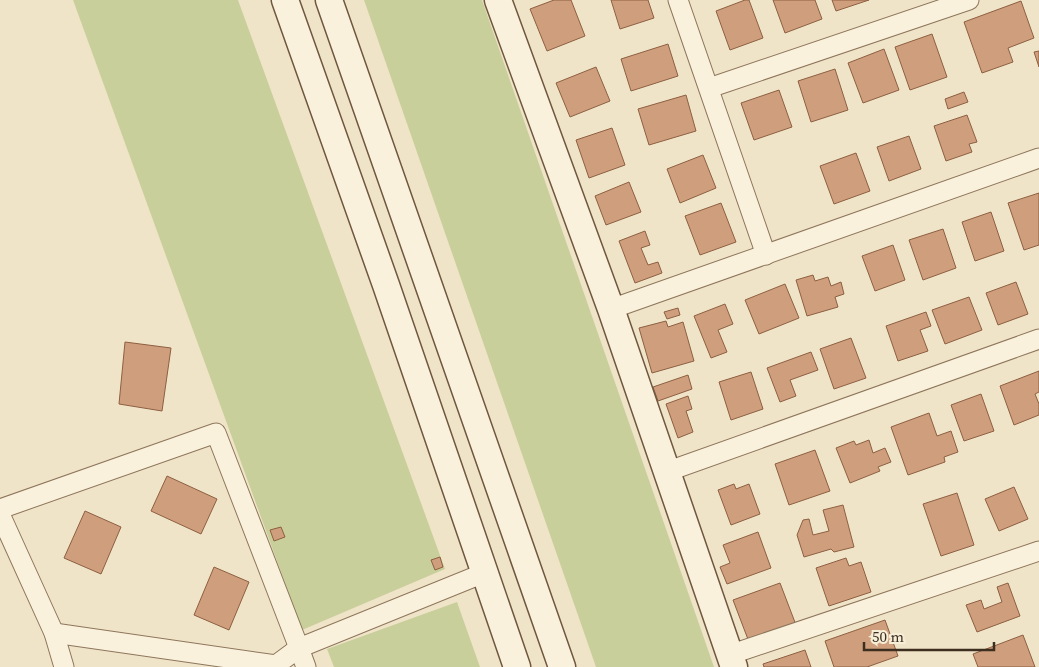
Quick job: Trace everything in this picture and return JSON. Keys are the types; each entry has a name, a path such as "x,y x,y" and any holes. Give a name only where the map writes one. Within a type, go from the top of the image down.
{"main road":[{"path":"285,0 386,285 517,667"},
{"path":"329,0 422,271 562,667"},
{"path":"498,0 610,309 732,661"},
{"path":"364,227 375,235 388,235 399,226 402,212"},
{"path":"386,285 390,274 399,266 412,265 422,271"}],"street":[{"path":"678,0 766,255"},
{"path":"709,88 969,0"},
{"path":"610,309 1039,158"},
{"path":"666,472 1039,339"},
{"path":"0,509 216,433 306,667"},
{"path":"0,514 54,633 64,667"},
{"path":"732,661 1039,551"},
{"path":"54,633 276,665 299,648 484,573"},
{"path":"182,667 198,654"}],"green space":[{"path":"73,0 238,0 445,569 302,630"},
{"path":"364,0 482,0 714,667 596,667"},
{"path":"457,602 480,667 334,667 327,649"}],"building":[{"path":"554,0 571,0 585,36 547,51 530,9"},
{"path":"611,0 648,0 654,18 620,29"},
{"path":"749,0 763,38 730,50 716,11"},
{"path":"773,0 815,0 822,19 785,33"},
{"path":"832,0 869,0 836,11"},
{"path":"1021,1 1034,38 1008,48 1013,62 982,73 964,22"},
{"path":"932,34 947,77 910,90 895,47"},
{"path":"668,44 678,76 631,91 621,59"},
{"path":"884,49 899,90 863,103 848,63"},
{"path":"1039,51 1039,67 1034,52"},
{"path":"596,67 610,101 570,117 556,83"},
{"path":"835,69 848,110 811,122 798,81"},
{"path":"779,90 792,127 754,140 741,103"},
{"path":"964,92 968,102 948,109 945,99"},
{"path":"686,95 696,131 649,145 638,109"},
{"path":"967,115 977,142 969,144 972,152 946,161 934,126"},
{"path":"612,128 625,165 589,178 576,140"},
{"path":"909,136 921,169 889,181 877,147"},
{"path":"856,153 870,191 834,204 820,166"},
{"path":"703,155 716,188 680,203 667,169"},
{"path":"629,182 641,212 606,225 595,196"},
{"path":"1039,193 1039,245 1024,250 1008,203"},
{"path":"721,203 736,242 700,255 685,216"},
{"path":"991,212 1004,251 975,261 962,222"},
{"path":"943,229 956,268 923,280 909,240"},
{"path":"645,231 650,245 641,248 648,265 658,262 662,273 635,283 619,241"},
{"path":"893,245 905,280 875,291 862,256"},
{"path":"813,275 815,281 828,277 831,286 841,282 844,294 835,297 838,307 807,316 796,280"},
{"path":"1016,282 1028,314 998,325 986,293"},
{"path":"785,284 799,318 759,334 745,300"},
{"path":"969,297 982,330 945,344 932,310"},
{"path":"725,304 733,324 718,330 727,352 711,358 694,316"},
{"path":"678,308 680,315 667,319 664,312"},
{"path":"926,312 931,326 920,330 928,351 898,361 886,326"},
{"path":"666,321 668,327 683,322 694,361 652,373 639,328"},
{"path":"851,338 866,378 834,389 820,349"},
{"path":"125,342 171,348 162,411 119,404"},
{"path":"811,352 818,370 790,380 796,396 780,402 767,368"},
{"path":"1039,371 1039,392 1035,394 1039,404 1039,415 1014,425 1000,386"},
{"path":"751,372 763,409 731,420 719,382"},
{"path":"688,375 692,389 658,401 653,387"},
{"path":"981,394 994,431 964,441 951,405"},
{"path":"688,396 692,409 686,411 693,432 678,438 666,404"},
{"path":"929,413 937,436 951,431 958,452 944,457 945,462 908,475 891,427"},
{"path":"869,440 873,453 885,448 891,462 878,467 880,471 850,483 836,448 854,441 856,445"},
{"path":"815,450 830,491 789,505 775,464"},
{"path":"167,476 217,499 201,534 151,511"},
{"path":"734,484 736,489 749,484 760,514 731,525 718,490"},
{"path":"1014,487 1028,519 999,531 985,499"},
{"path":"957,493 974,545 941,556 923,504"},
{"path":"843,505 854,547 834,552 831,549 804,557 797,535 803,520 809,519 813,535 829,531 823,510"},
{"path":"85,511 121,527 101,574 64,558"},
{"path":"281,527 285,537 274,541 270,530"},
{"path":"758,532 771,568 727,584 720,567 730,563 723,545"},
{"path":"440,557 443,567 435,570 431,560"},
{"path":"846,558 849,566 861,562 871,592 829,606 816,568"},
{"path":"214,567 249,582 229,630 194,615"},
{"path":"780,583 796,625 749,642 733,600"},
{"path":"1008,583 1020,616 977,632 966,605 981,600 984,609 1002,602 997,587"},
{"path":"885,620 898,656 867,667 834,667 825,641"},
{"path":"1023,635 1035,667 978,667 973,654"},
{"path":"805,650 811,667 764,667 763,664"}]}
